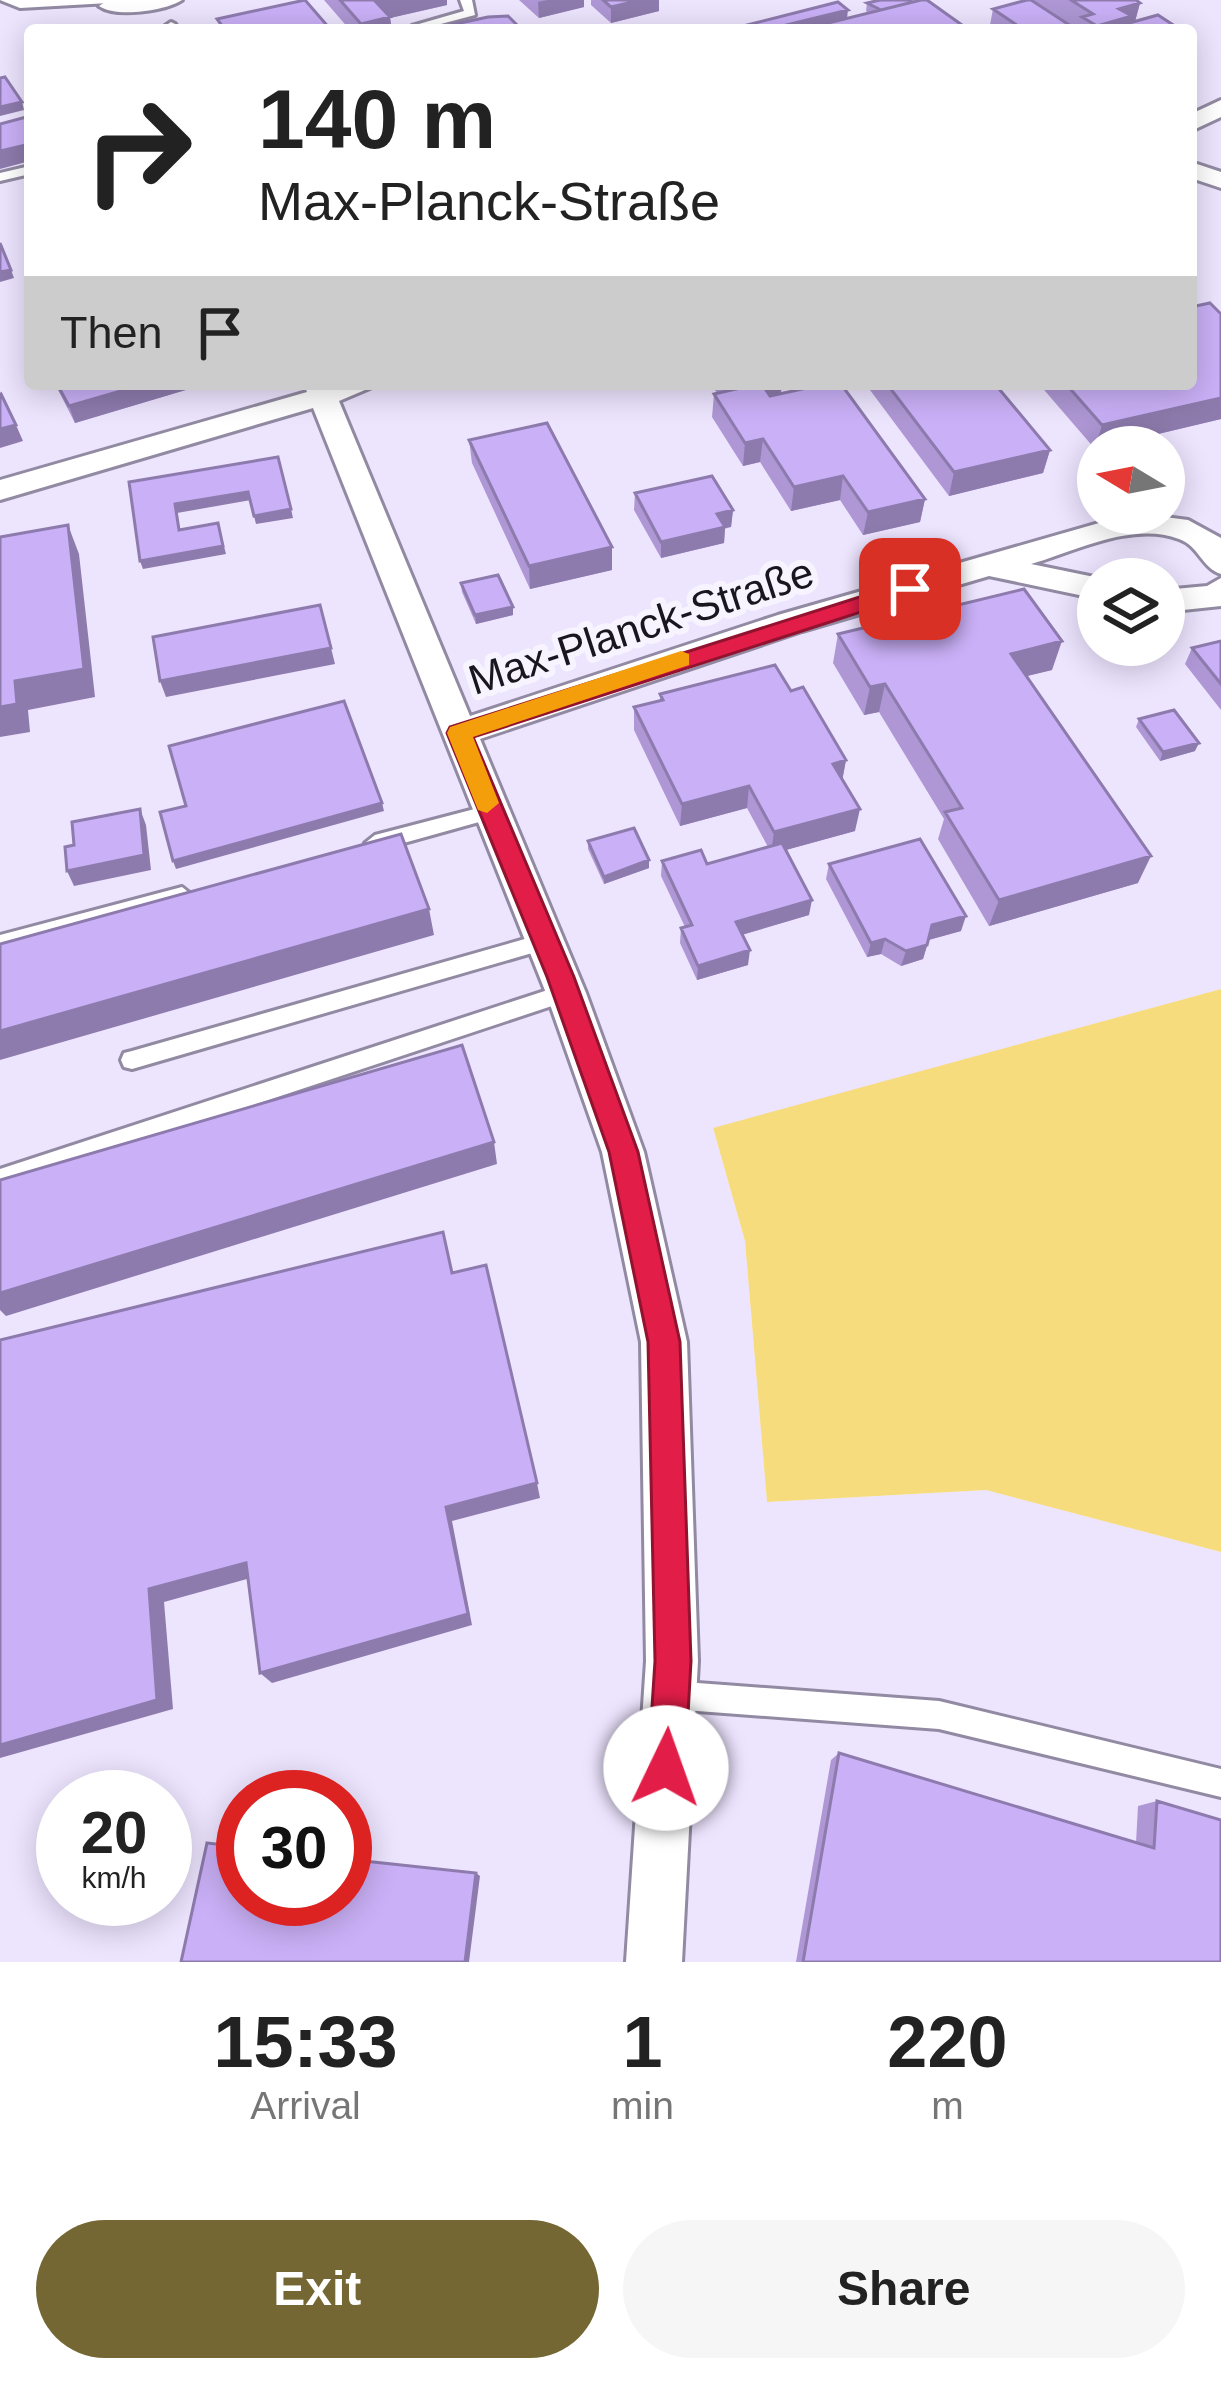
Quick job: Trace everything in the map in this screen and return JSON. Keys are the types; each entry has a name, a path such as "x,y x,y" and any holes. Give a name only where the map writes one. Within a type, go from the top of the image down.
{"street":[{"path":"110,2 171,0"},
{"path":"0,490 329,390"},
{"path":"337,390 459,733 546,941 623,1152 664,1342 670,1695 654,1962"},
{"name":"Max-Planck-Straße","path":"459,733 790,623 1141,521 1189,529 1216,549 1221,563"},
{"name":"Max-Planck-Straße","path":"989,566 1077,584"},
{"path":"1185,599 1219,596 1221,589"}],"lane":[{"path":"3,0 20,4 110,2"},
{"path":"426,24 471,13 466,0"},
{"path":"356,848 490,812"},
{"path":"0,944 200,890"},
{"path":"132,1060 546,941"},
{"path":"0,1179 566,993"},
{"path":"670,1695 939,1714 1221,1783"}],"shaded area":[{"path":"0,0 1221,0 1221,989 713,1129 745,1241 767,1502 986,1490 1221,1552 1221,1962 0,1962"},
{"path":"1221,989 1221,1552 986,1490 767,1502 745,1241 713,1128"}],"building":[{"path":"305,0 326,24 221,24 217,19"},
{"path":"340,0 374,0 390,17 361,24"},
{"path":"603,0 641,0 611,7"},
{"path":"927,0 961,24 824,24"},
{"path":"1031,0 1068,24 1015,24 993,9"},
{"path":"1071,0 1140,3 1119,9 1132,16 1104,24 1082,17 1093,14"},
{"path":"838,2 848,10 791,24 751,24"},
{"path":"913,2 881,10 867,3"},
{"path":"1158,15 1172,24 1126,24"},
{"path":"508,16 516,24 455,24"},
{"path":"5,77 22,102 0,107 0,78"},
{"path":"24,118 24,145 0,151 0,124"},
{"path":"0,243 11,270 0,272"},
{"path":"1210,303 1221,314 1221,398 1102,425 1071,390 1197,390 1197,306"},
{"path":"60,390 124,390 69,406"},
{"path":"766,390 770,396 798,390 845,390 925,499 868,512 843,476 794,487 763,439 745,443 714,394"},
{"path":"892,390 1000,390 1050,450 954,472"},
{"path":"0,395 16,425 0,429"},
{"path":"547,423 612,547 529,566 469,440"},
{"path":"278,457 291,509 254,516 248,492 175,504 179,530 218,523 223,546 140,561 129,482"},
{"path":"712,476 733,510 717,514 725,527 661,542 635,493"},
{"path":"68,525 84,669 15,681 17,704 0,707 0,537"},
{"path":"498,575 513,607 475,615 461,583"},
{"path":"1024,589 1062,641 1011,654 1151,856 999,900 945,812 962,808 885,684 870,687 838,634"},
{"path":"320,605 331,648 160,681 153,637"},
{"path":"1221,641 1221,684 1192,648"},
{"path":"775,665 791,691 803,687 846,760 833,764 860,809 774,832 749,786 682,804 634,707 663,700 660,694"},
{"path":"344,701 382,803 173,861 160,812 186,806 169,746"},
{"path":"1174,710 1199,743 1163,752 1139,719"},
{"path":"140,809 144,855 67,871 65,847 74,845 72,822"},
{"path":"634,828 649,860 604,877 588,841"},
{"path":"401,834 429,909 0,1031 0,944"},
{"path":"920,839 966,916 932,925 927,945 906,951 885,939 871,943 829,864"},
{"path":"782,843 812,900 736,922 750,950 698,966 681,928 692,925 662,861 701,850 707,864"},
{"path":"462,1045 494,1142 0,1293 0,1180"},
{"path":"443,1232 452,1273 486,1265 537,1483 446,1507 468,1614 260,1673 246,1563 149,1589 157,1700 0,1745 0,1340"},
{"path":"839,1753 1154,1848 1157,1801 1221,1820 1221,1962 803,1962"},
{"path":"207,1843 216,1844 216,1926 372,1926 372,1862 476,1873 465,1962 181,1962"}],"slow traffic":[{"path":"487,803 459,733 681,659"}],"route":[{"path":"666,1768 673,1661 664,1342 623,1152 560,977 459,733 790,623 910,589"}]}
